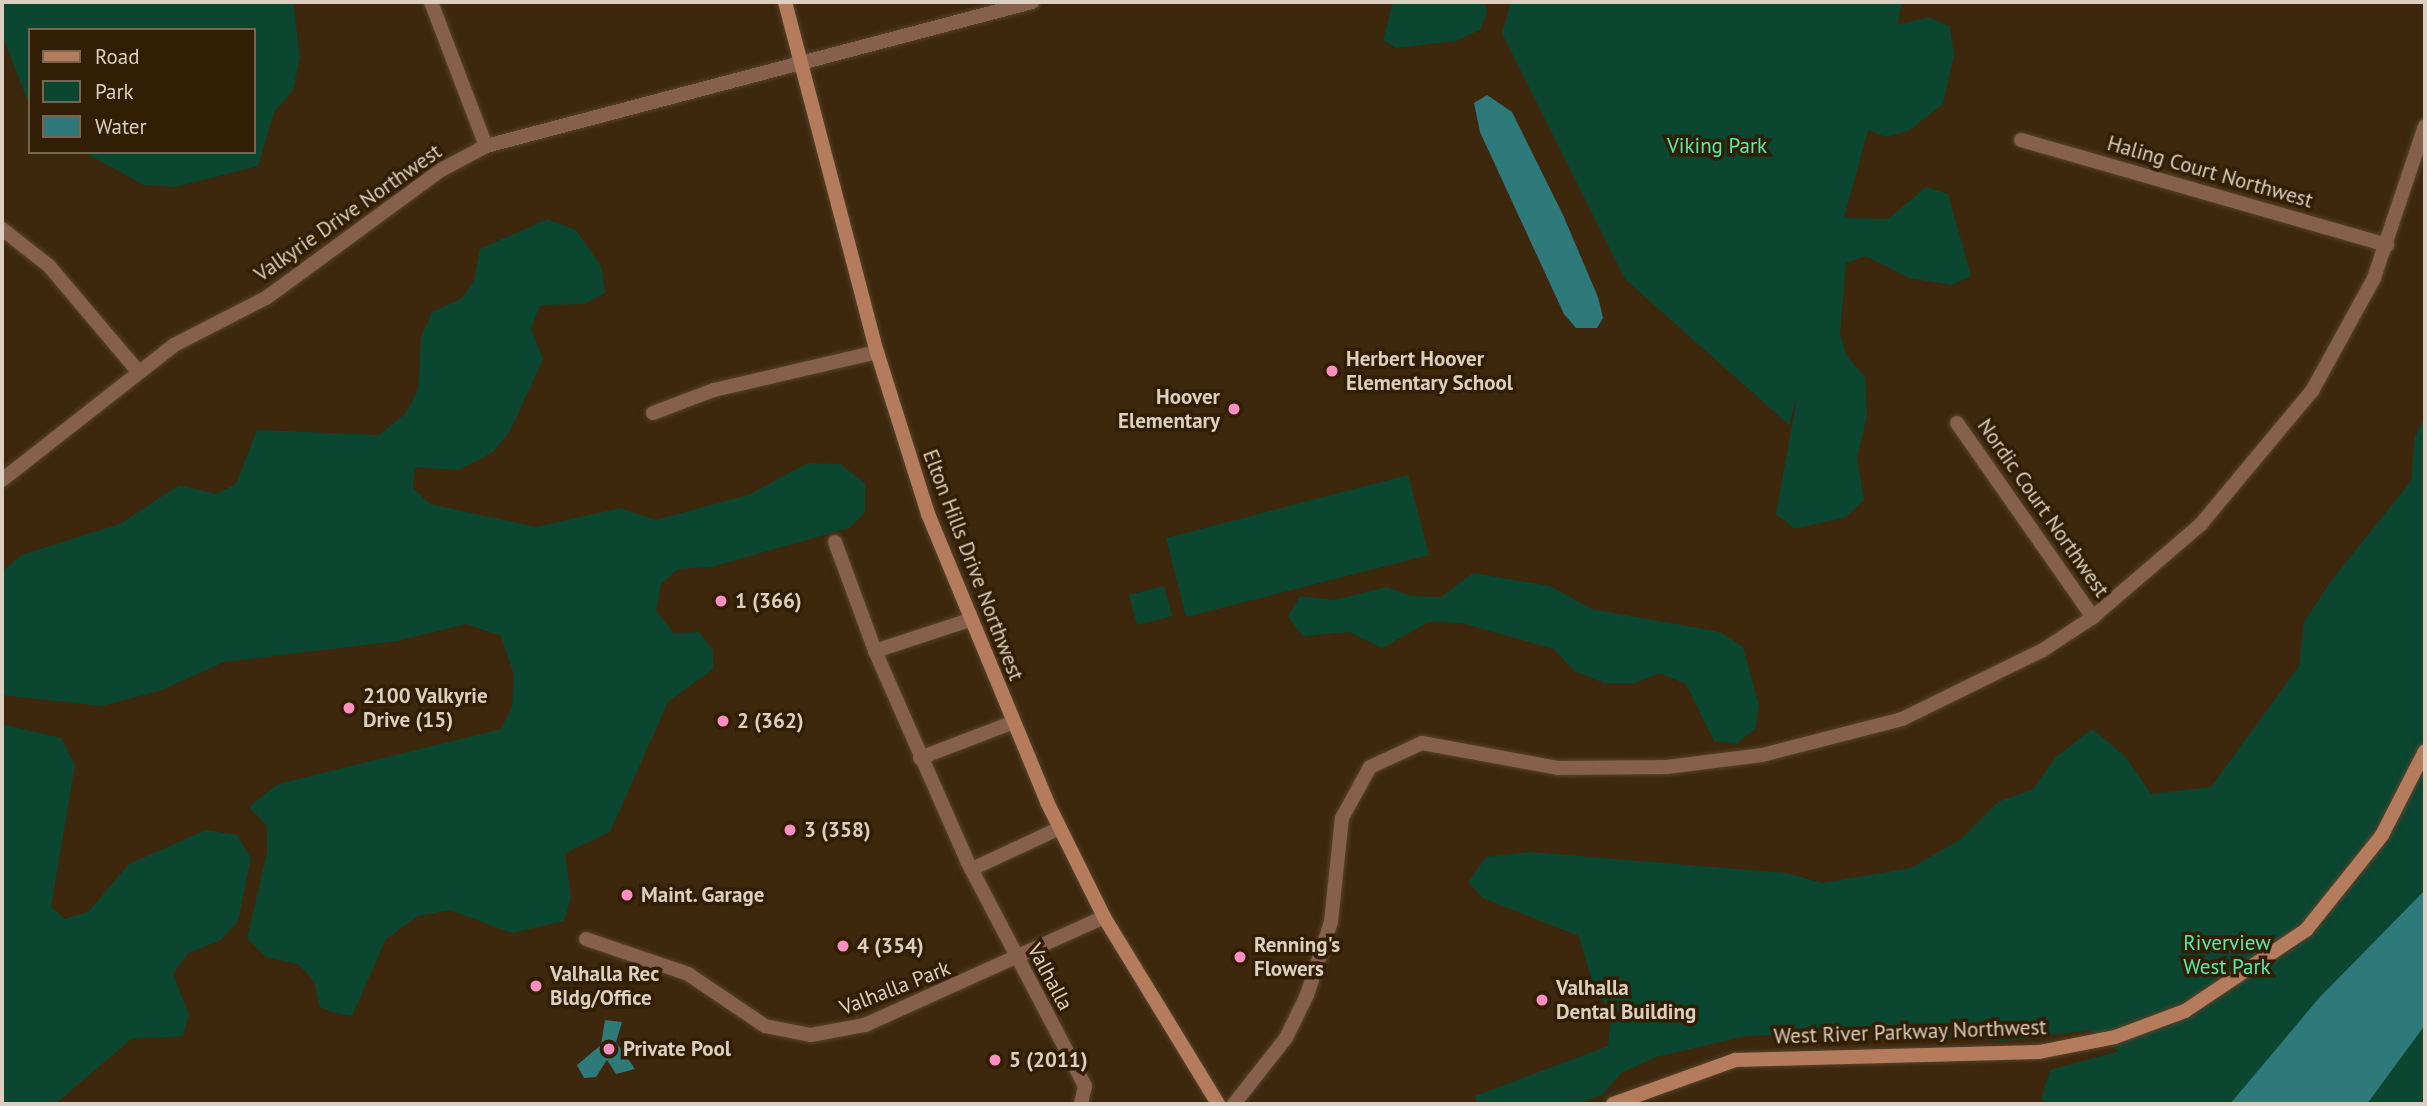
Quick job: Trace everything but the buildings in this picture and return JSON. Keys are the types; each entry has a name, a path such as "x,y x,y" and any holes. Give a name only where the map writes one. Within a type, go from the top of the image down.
{"main road":[{"name":"Elton Hills Drive Northwest","path":"785,2 803,62 877,352 928,514 1011,723 1060,828 1104,917 1218,1104"},
{"name":"West River Parkway Northwest","path":"1613,1104 1735,1060 2039,1052 2115,1037 2185,1011 2306,930 2382,835 2425,751"}],"street":[{"path":"431,2 486,146"},
{"name":"Valkyrie Drive Northwest","path":"2,480 137,370 194,333 266,298 422,183 486,146 1032,2"},
{"path":"1234,1104 1286,1038 1307,995 1331,922 1342,818 1358,781 1385,757 1422,743 1558,768 1667,767 1762,755 1844,737 1937,706 2094,617 2202,524 2286,428 2334,355 2387,245 2425,126"},
{"name":"Haling Court Northwest","path":"2021,139 2387,245"},
{"path":"2,229 49,266 137,370"},
{"path":"653,413 714,390 877,352"},
{"name":"Nordic Court Northwest","path":"1957,423 2094,617"},
{"name":"Valhalla","path":"835,542 874,651 920,758 1017,961 1080,1073 1082,1104"},
{"path":"874,651 970,620"},
{"path":"920,758 1011,723"},
{"path":"972,869 1060,828"},
{"name":"Valhalla Park","path":"586,939 665,963 743,1016 811,1035 865,1025 1017,961 1104,917"}],"green space":[{"path":"2,2 293,2 300,57 293,90 274,112 258,166 175,187 144,185 88,154 256,154 256,28 28,28 28,102 2,35"},
{"path":"1393,2 1484,2 1487,12 1480,30 1456,41 1396,48 1383,40"},
{"name":"Viking Park","path":"1511,2 1902,2 1897,25 1929,17 1950,27 1954,55 1943,104 1908,131 1886,137 1868,130 1844,218 1888,219 1926,187 1948,194 1971,276 1952,285 1909,278 1866,256 1846,263 1840,333 1846,355 1865,377 1867,416 1857,458 1864,500 1846,517 1795,529 1776,514 1798,393 1789,425 1625,279 1502,33"},
{"path":"547,219 576,230 601,266 605,293 584,304 540,305 531,329 543,359 510,431 493,452 458,470 415,467 413,488 430,504 536,527 620,508 656,520 748,495 808,463 840,464 865,483 865,512 849,528 711,567 678,569 661,584 656,611 674,633 699,632 713,650 713,669 668,702 610,832 565,853 571,898 564,921 512,933 450,910 418,916 386,939 352,1016 335,1013 320,1007 314,981 298,964 266,957 247,938 267,853 267,826 249,807 278,784 501,729 512,707 514,675 501,636 466,624 397,641 224,662 159,691 101,706 2,695 2,572 21,555 120,524 179,485 216,494 236,484 257,430 379,435 406,413 418,389 421,337 432,312 461,299 474,281 480,249"},
{"name":"Riverview West Park","path":"2425,416 2425,1104 2051,1104 2041,1099 2050,1070 2119,1051 2090,1030 2005,1041 1860,1032 1746,1036 1656,1057 1621,1073 1602,1095 1576,1104 1478,1104 1475,1096 1608,1046 1612,1011 1595,992 1579,936 1483,898 1468,882 1486,857 1531,852 1787,873 1822,883 1911,868 1961,839 1998,802 2033,789 2056,757 2092,729 2125,756 2151,794 2211,787 2299,666 2304,622 2331,581 2411,481 2415,437"},
{"path":"1408,475 1429,555 1186,617 1166,538"},
{"path":"1473,573 1550,586 1592,609 1720,632 1743,647 1759,706 1755,729 1736,744 1714,741 1686,684 1659,673 1635,683 1604,683 1573,670 1554,649 1462,623 1429,622 1382,648 1349,632 1303,636 1288,617 1300,596 1334,600 1387,587 1411,596 1441,597"},
{"path":"1164,586 1172,616 1137,625 1129,595"},
{"path":"2,724 61,738 75,765 51,907 65,919 89,911 129,864 206,830 237,835 251,858 238,921 221,940 188,953 173,974 189,1015 183,1036 131,1039 55,1104 2,1104"}],"water":[{"path":"1487,95 1512,112 1563,215 1598,297 1603,318 1597,328 1576,328 1564,314 1480,132 1474,103"},
{"path":"2425,890 2425,1025 2367,1104 2230,1104 2319,998"},
{"name":"Private Pool","path":"605,1020 622,1022 616,1042 635,1069 616,1074 607,1060 596,1077 584,1078 577,1065 601,1045"}],"place":[{"name":"Herbert Hoover Elementary School","path":"1332,371"},
{"name":"Hoover Elementary","path":"1234,409"},
{"name":"1 (366)","path":"721,601"},
{"name":"2100 Valkyrie Drive (15)","path":"349,708"},
{"name":"2 (362)","path":"723,721"},
{"name":"3 (358)","path":"790,830"},
{"name":"Maint. Garage","path":"627,895"},
{"name":"4 (354)","path":"843,946"},
{"name":"Renning's Flowers","path":"1240,957"},
{"name":"Valhalla Rec Bldg/Office","path":"536,986"},
{"name":"Valhalla Dental Building","path":"1542,1000"},
{"name":"Private Pool","path":"609,1049"},
{"name":"5 (2011)","path":"995,1060"}]}
